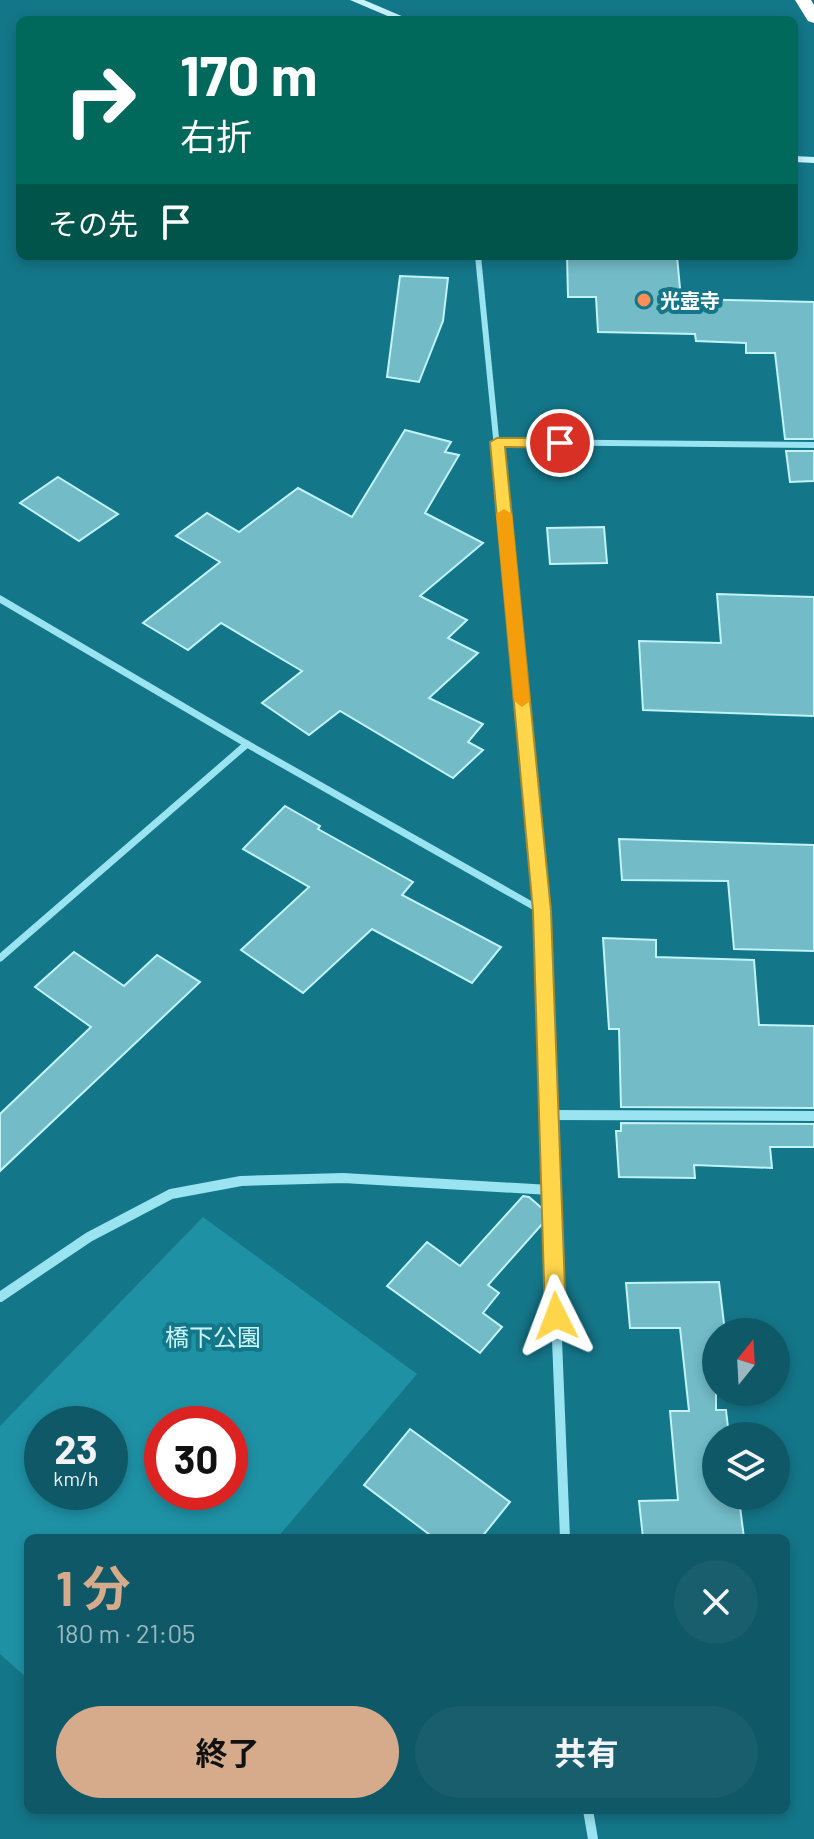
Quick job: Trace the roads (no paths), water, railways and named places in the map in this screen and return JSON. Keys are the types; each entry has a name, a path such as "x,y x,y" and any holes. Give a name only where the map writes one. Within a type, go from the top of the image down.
{"highway":[{"path":"803,0 814,18"}],"street":[{"path":"355,0 396,16"},
{"path":"478,260 542,911 547,1115 565,1534"},
{"path":"497,442 814,445"},
{"path":"0,599 247,744 542,911"},
{"path":"0,958 247,744"},
{"path":"547,1115 814,1116"},
{"path":"0,1297 89,1237 171,1194 241,1181 343,1178 550,1190"},
{"path":"589,1814 593,1839"}],"place":[{"name":"光壺寺","path":"644,300"}],"park label":[{"name":"橋下公園","path":"213,1336"}]}
